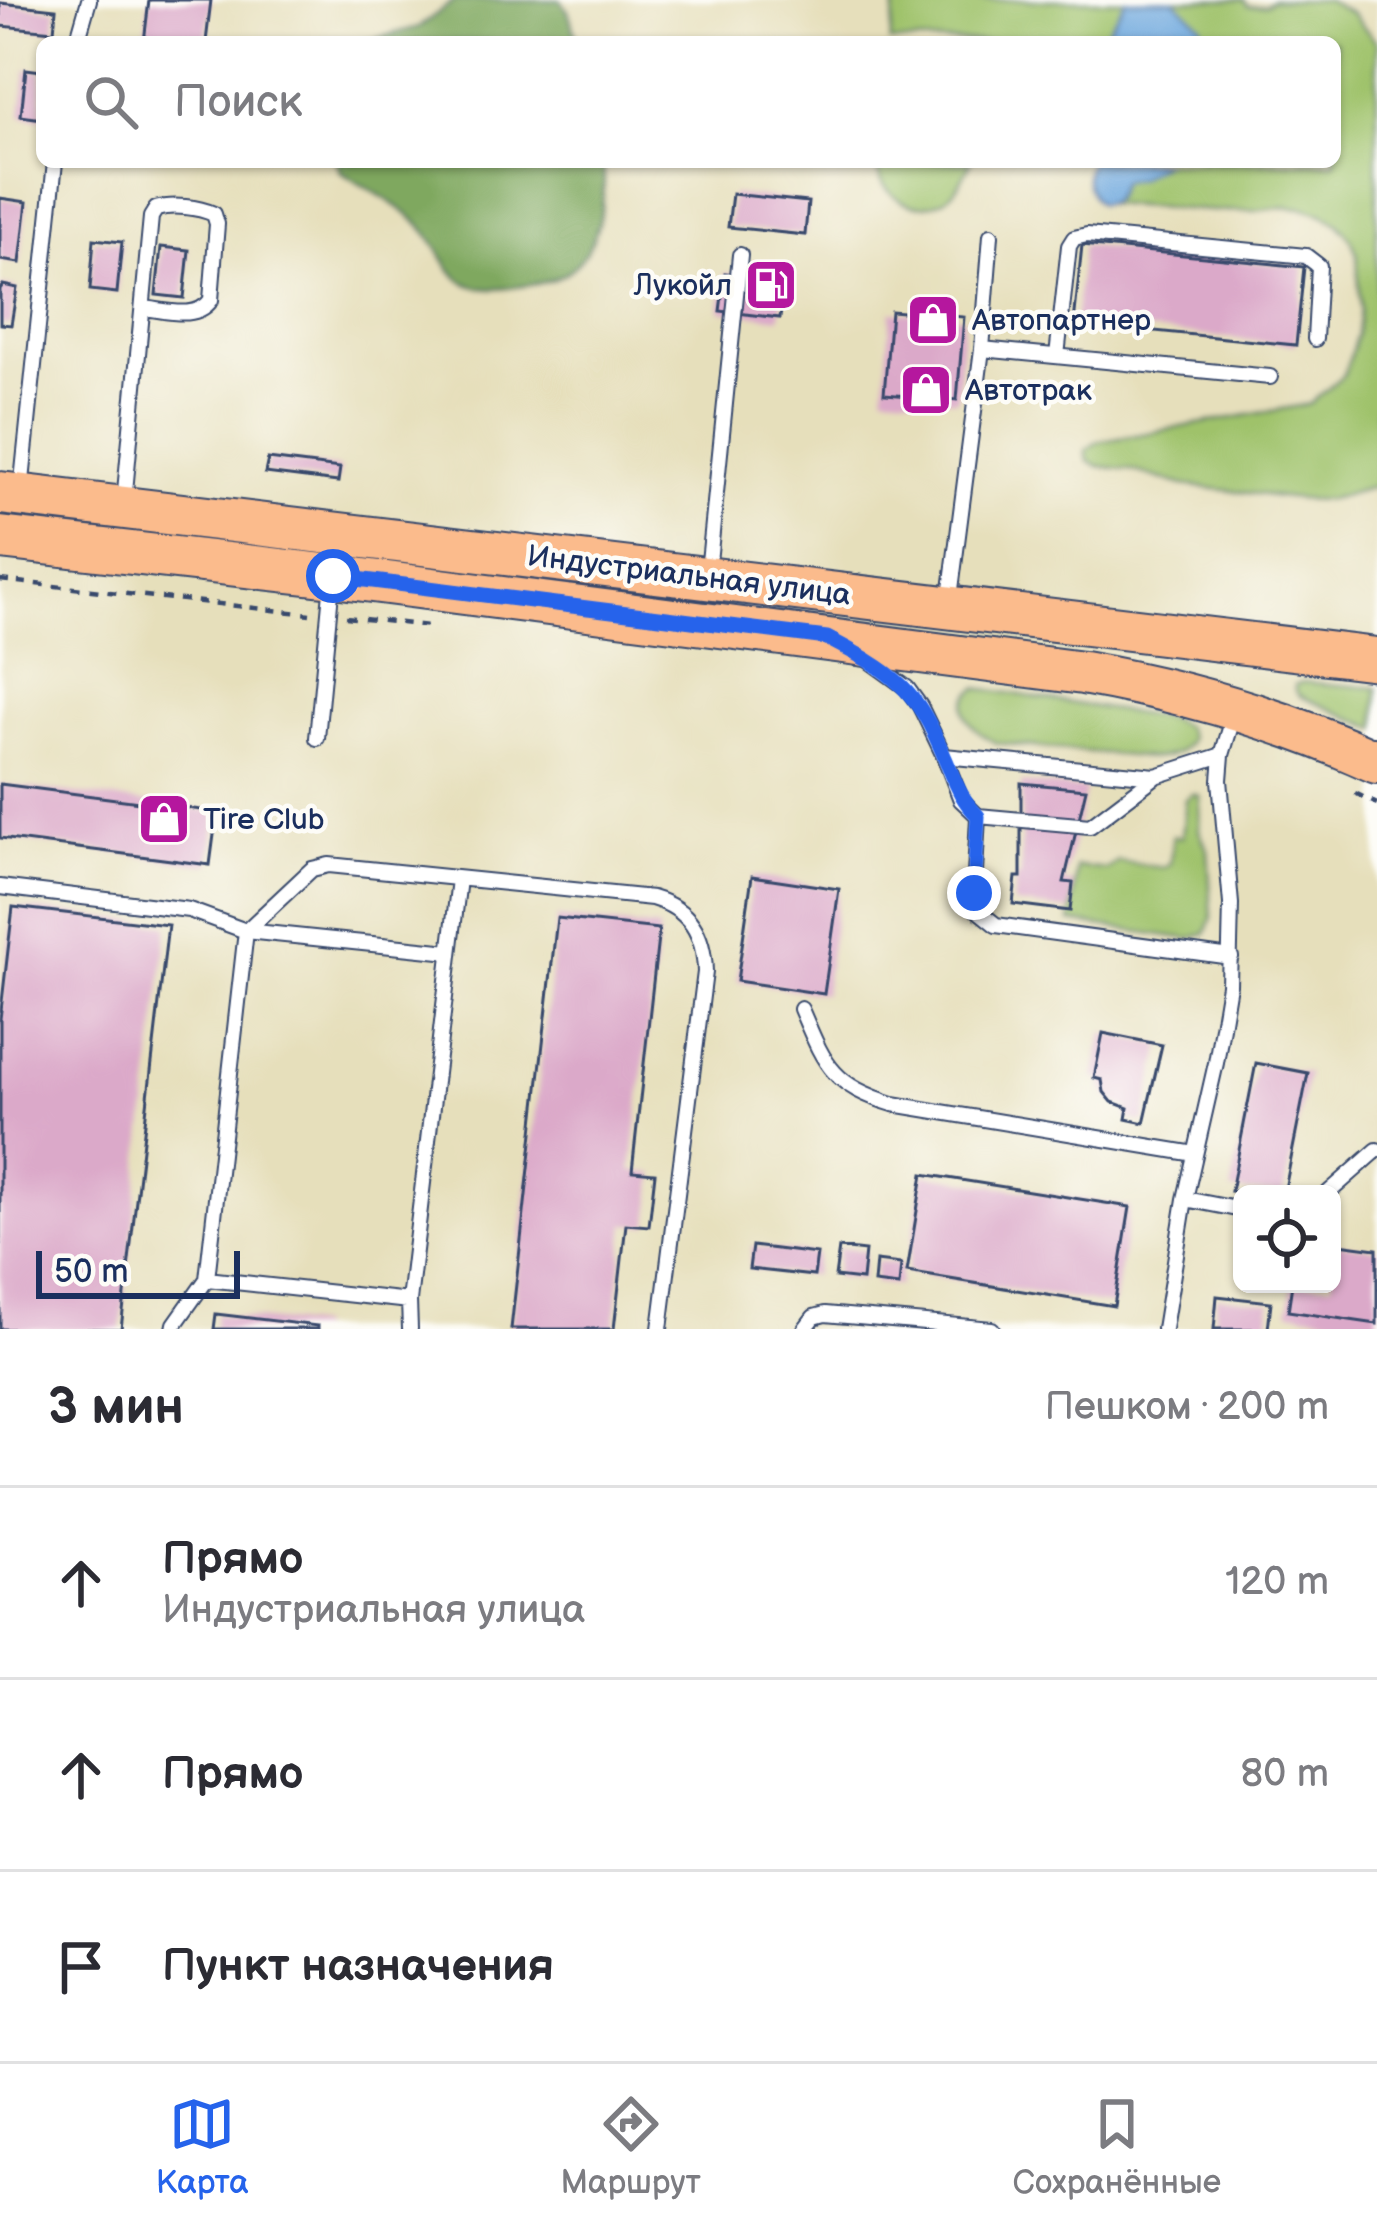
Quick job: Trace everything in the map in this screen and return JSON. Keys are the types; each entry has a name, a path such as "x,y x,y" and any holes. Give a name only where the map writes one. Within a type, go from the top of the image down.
{"main road":[{"name":"Индустриальная улица","path":"10,494 1377,659"},
{"name":"Индустриальная улица","path":"0,538 331,596 827,638 1083,673 1173,690 1287,723 1360,774"}],"lane":[{"path":"78,36 89,0"},
{"path":"10,494 54,168"},
{"path":"123,507 151,217 165,206 214,214 211,300 204,310 143,308"},
{"path":"949,606 982,349 991,235"},
{"path":"1057,356 1069,246 1074,238 1087,235 1306,256 1319,266 1315,339"},
{"path":"707,577 740,255"},
{"path":"982,349 1270,377"},
{"path":"317,738 331,596"},
{"path":"827,638 907,688 944,755 961,800 978,816 1090,826 1156,776 1222,755"},
{"path":"1164,1329 1185,1198 1216,1063 1231,957 1231,904 1220,800 1222,755 1236,707"},
{"path":"944,755 1156,776"},
{"path":"978,816 976,909 996,926 1231,957"},
{"path":"174,1329 207,1279 246,931 312,869 328,865 652,898 672,904 686,916 697,932 705,972 660,1329"},
{"path":"410,1329 409,1301 459,879"},
{"path":"0,887 189,910 246,931 450,952"},
{"path":"801,1009 823,1060 861,1094 1195,1154"},
{"path":"1338,1185 1377,1150"},
{"path":"1185,1198 1233,1208"},
{"path":"207,1279 409,1301"},
{"path":"805,1329 814,1317 825,1314 992,1329"}],"path":[{"path":"0,580 331,596 438,627"},
{"path":"1360,774 1377,804"}],"green space":[{"path":"455,0 561,0 576,36 385,36 419,27"},
{"path":"896,0 1126,0 1104,36 891,36"},
{"path":"1174,0 1244,0 1248,6 1273,0 1326,0 1352,14 1377,42 1377,486 1326,500 1297,499 1183,485 1088,461 1086,450 1098,442 1310,404 1344,375 1357,334 1357,254 1338,223 1323,214 1285,207 1213,211 1107,204 1121,181 1154,168 1341,168 1341,36 1205,36 1201,24"},
{"path":"339,168 603,168 601,213 589,246 568,272 539,283 481,288 456,276 415,220"},
{"path":"877,168 968,168 946,198 930,205 898,199"},
{"path":"1295,685 1377,688 1377,729 1300,696"},
{"path":"977,688 1170,719 1185,727 1190,739 1173,755 1150,758 996,743 973,726 965,711 965,703"},
{"path":"1192,794 1200,796 1199,831 1208,850 1212,918 1206,933 1190,939 1071,922 1077,867 1107,870 1118,861 1164,868 1170,864 1173,836 1182,837 1186,799"}],"water":[{"path":"1126,0 1174,0 1201,24 1205,36 1104,36"},
{"path":"1088,168 1154,168 1121,181 1104,204 1091,195"}],"building":[{"path":"149,0 211,0 207,36 145,36"},
{"path":"0,3 56,9 54,31 0,26"},
{"path":"26,69 36,70 36,118 21,116"},
{"path":"732,194 808,202 805,235 728,227"},
{"path":"0,198 27,202 20,263 0,260"},
{"path":"94,239 122,242 117,293 90,290"},
{"path":"1082,245 1304,267 1296,345 1074,323"},
{"path":"161,247 189,250 184,298 156,295"},
{"path":"725,273 785,280 780,318 720,311"},
{"path":"3,285 17,288 11,325 0,324"},
{"path":"891,311 964,317 957,400 884,394"},
{"path":"268,459 340,468 338,482 265,473"},
{"path":"1021,783 1086,789 1064,882 1073,883 1070,911 1013,904 1016,877 1021,877"},
{"path":"0,784 217,812 210,865 0,838"},
{"path":"752,876 839,889 824,994 737,981"},
{"path":"13,907 168,925 121,1329 0,1329 0,1019"},
{"path":"557,918 659,929 632,1171 655,1173 649,1226 626,1224 614,1329 511,1329"},
{"path":"1103,1033 1162,1045 1144,1123 1126,1119 1128,1108 1112,1102 1102,1080 1094,1078"},
{"path":"1256,1063 1308,1073 1286,1185 1233,1185 1231,1191"},
{"path":"923,1174 1130,1207 1114,1306 907,1272"},
{"path":"1341,1244 1377,1249 1377,1324 1288,1311 1291,1293 1341,1293"},
{"path":"752,1246 817,1254 814,1276 749,1269"},
{"path":"839,1248 865,1251 862,1280 835,1277"},
{"path":"876,1261 901,1264 899,1286 874,1283"},
{"path":"1217,1296 1271,1302 1268,1329 1214,1329"},
{"path":"216,1314 318,1326 318,1329 214,1329"}],"place":[{"name":"Лукойл","path":"771,285"},
{"name":"Автопартнер","path":"933,320"},
{"name":"Автотрак","path":"926,390"},
{"name":"Tire Club","path":"164,819"}],"route":[{"path":"333,576 827,638 887,672 920,706 961,800 978,816 974,893"}]}
